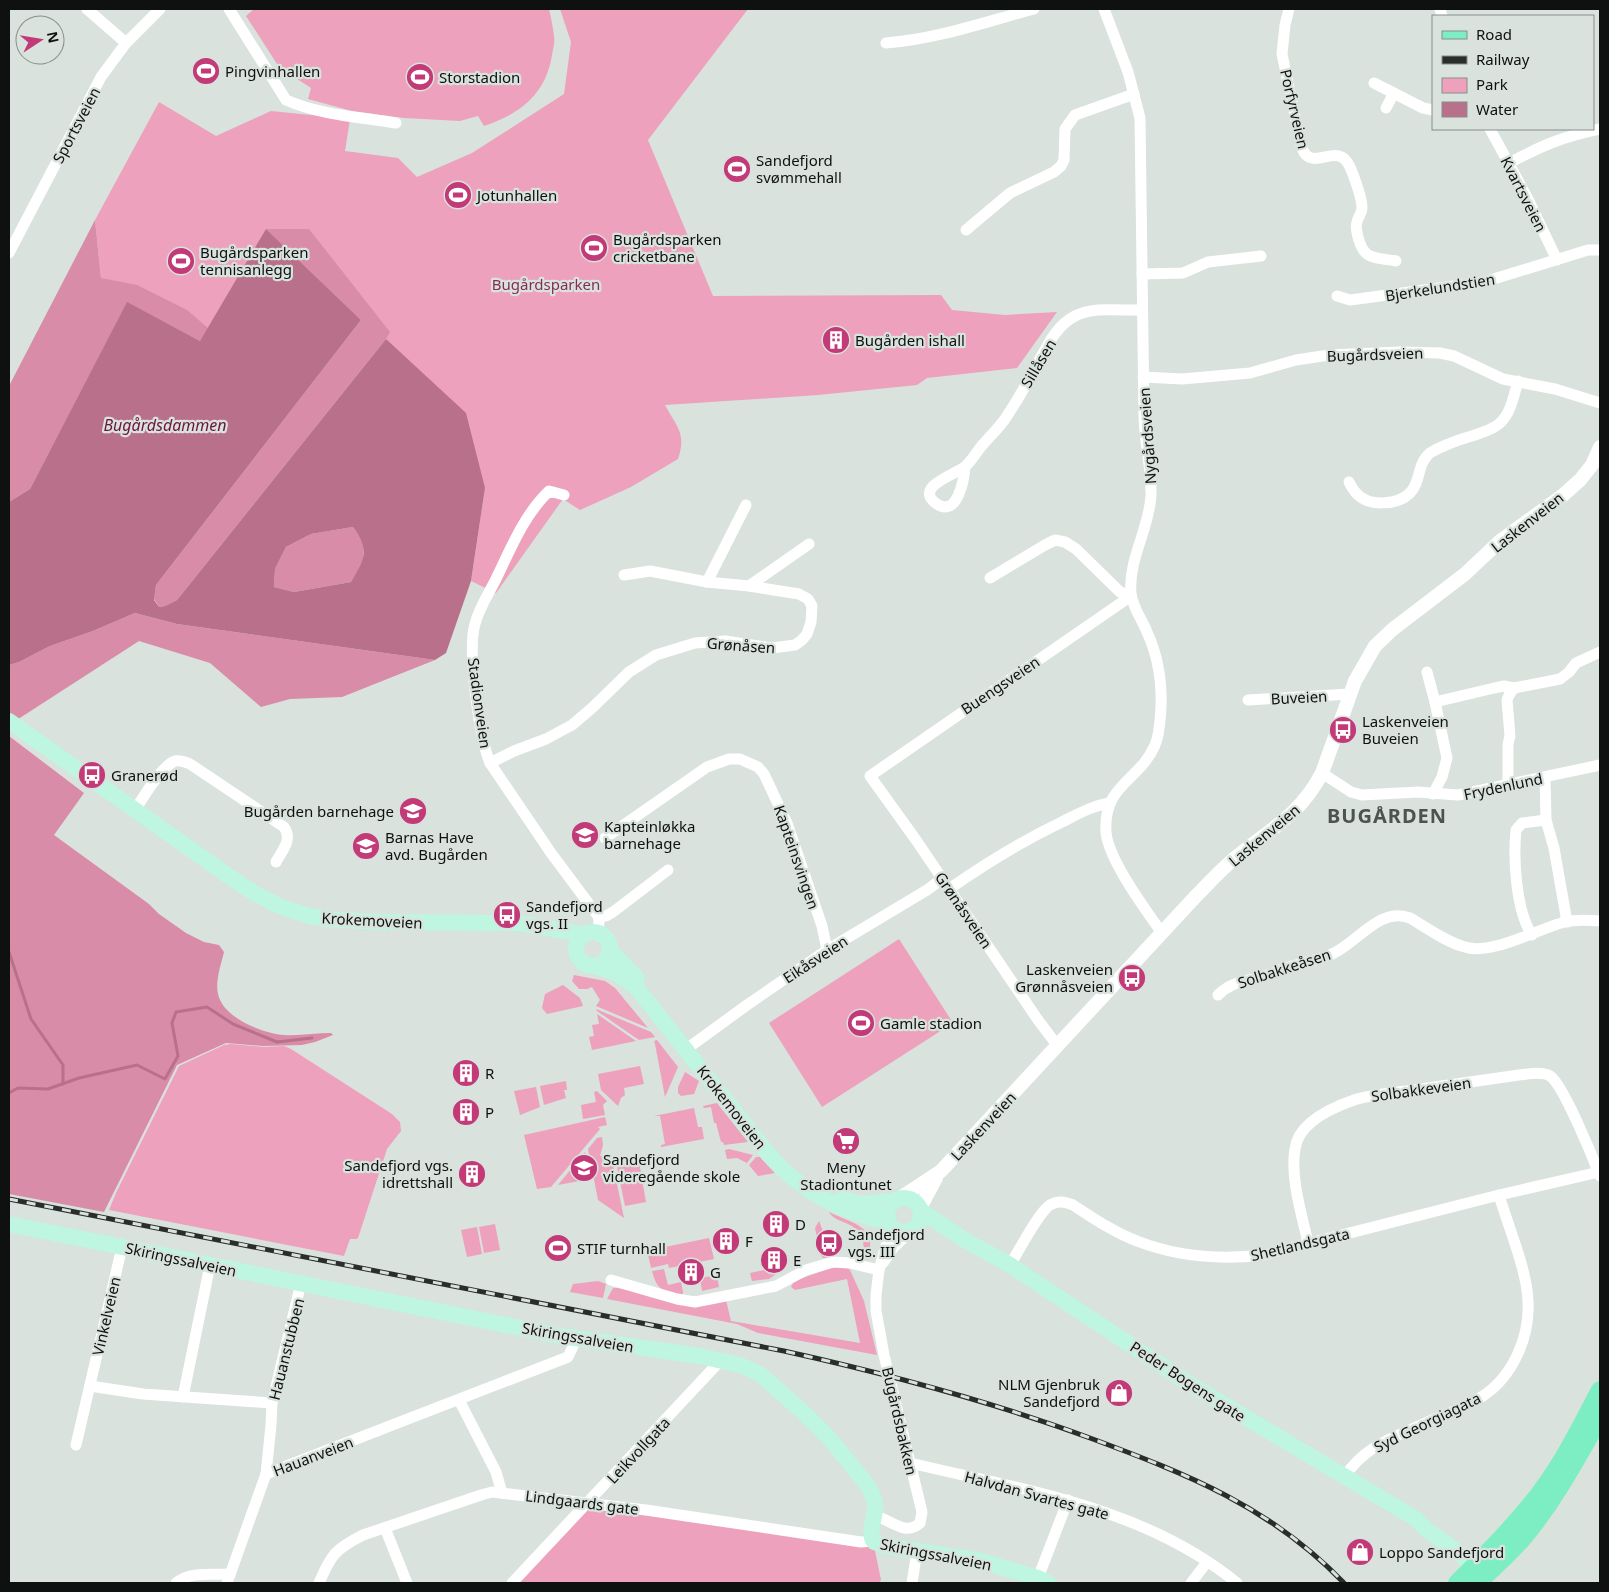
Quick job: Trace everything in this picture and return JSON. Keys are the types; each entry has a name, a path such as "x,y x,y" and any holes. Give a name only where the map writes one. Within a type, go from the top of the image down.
{"main road":[{"name":"Krokemoveien","path":"9,721 254,893 294,912 309,916 343,920 519,923 591,934 607,939 610,950 653,995 770,1145 796,1171 813,1184 850,1202 870,1204 897,1200"},
{"name":"Krokemoveien","path":"519,923 562,940 585,964 616,972 636,988 769,1155 791,1177 820,1198 852,1212 890,1225"},
{"path":"578,957 578,942 591,934"},
{"path":"594,966 607,960 610,950"},
{"path":"907,1198 913,1200 920,1209 920,1221 913,1230 901,1232 890,1225 887,1212 889,1206 897,1200 907,1198"},
{"name":"Peder Bogens gate","path":"920,1209 963,1239 1010,1265 1188,1383 1416,1520 1426,1530 1480,1570"},
{"name":"Skiringssalveien","path":"9,1224 577,1338 721,1360 744,1366 760,1374 817,1425 845,1456 868,1486 874,1501 875,1516 871,1535 876,1544 981,1561 1043,1581"},
{"name":"Peder Bogens gate","path":"913,1230 935,1232 963,1239"},
{"path":"1480,1570 1497,1544 1543,1489 1566,1454 1600,1390"},
{"path":"1457,1583 1480,1570 1524,1537 1543,1512 1600,1418"}],"street":[{"path":"87,9 126,43"},
{"name":"Sportsveien","path":"9,253 101,76 126,43 160,9"},
{"path":"886,43 929,38 1034,9"},
{"name":"Nygårdsveien","path":"1104,9 1128,72 1140,118 1144,434 1151,495 1150,510 1130,579 1131,596 1136,611 1147,631 1156,655 1162,690 1159,729 1155,745 1140,769 1115,794 1109,803"},
{"name":"Porfyrveien","path":"1289,9 1282,54 1301,145 1306,155 1310,157 1317,158 1334,155 1344,158 1350,166 1362,206 1361,215 1356,222 1356,230 1361,248 1364,253 1370,256 1396,261"},
{"path":"232,10 286,100 299,106 321,111 396,122"},
{"path":"1374,83 1423,108 1432,110"},
{"path":"1386,108 1394,93"},
{"path":"966,230 1010,193 1054,172 1061,166 1064,160 1065,129 1075,115 1134,94"},
{"path":"1509,163 1572,134 1600,129"},
{"name":"Kvartsveien","path":"1491,130 1557,260"},
{"name":"Bjerkelundstien","path":"1337,296 1350,300 1484,282 1588,250 1600,250"},
{"path":"1142,274 1183,273 1208,262 1260,256"},
{"name":"Sillåsen","path":"965,467 1004,420 1061,327 1076,316 1092,311 1142,310"},
{"name":"Bugårdsveien","path":"1143,377 1182,379 1250,372 1296,360 1329,355 1400,352 1440,353 1454,356 1503,378 1555,389 1600,403"},
{"path":"1349,482 1358,495 1367,500 1379,503 1403,498 1410,493 1415,484 1422,461 1430,453 1500,423 1510,407 1518,381"},
{"name":"Laskenveien","path":"920,1209 941,1171 1162,933 1226,866 1279,826 1298,808 1315,786 1322,773 1350,694 1370,654 1381,640 1465,574 1499,542 1568,491 1592,465 1600,447"},
{"name":"Stadionveien","path":"564,495 549,491 540,500 521,528 475,624 472,644 481,733 485,752 490,763 551,853 598,916"},
{"path":"707,582 746,505"},
{"path":"990,578 1055,540 1065,542 1076,549 1120,592 1131,596"},
{"path":"749,586 809,544"},
{"name":"Grønåsen","path":"490,763 514,751 546,739 572,725 629,672 656,655 695,642 725,641 782,648 795,645 802,640 807,634 811,622 812,606 808,599 799,594 707,582 650,571 624,574"},
{"name":"Buengsveien","path":"870,776 1131,596"},
{"path":"1435,702 1504,686 1514,688 1560,679 1576,663 1600,652"},
{"path":"1427,672 1447,758 1442,777 1433,794"},
{"path":"1508,784 1508,744 1510,736 1507,700 1514,688"},
{"name":"Buveien","path":"1248,700 1350,694"},
{"name":"Kapteinsvingen","path":"605,838 707,767 729,759 740,759 758,767 764,774 787,823 822,926 827,950"},
{"path":"135,810 164,769 172,763 182,760 284,827 287,831 288,840 276,862"},
{"name":"Frydenlund","path":"1322,773 1351,792 1362,795 1418,792 1458,796 1600,765"},
{"name":"Grønåsveien","path":"870,776 1057,1045"},
{"path":"1545,777 1546,820 1554,848 1567,922"},
{"path":"949,889 986,863 1036,834 1096,806 1109,803 1106,818 1108,844 1141,903 1162,933"},
{"path":"1532,935 1524,921 1515,873 1516,830 1522,823 1546,820"},
{"path":"591,934 599,921 598,916 606,916 613,912 668,870"},
{"name":"Eikåsveien","path":"692,1045 827,950 942,879"},
{"name":"Solbakkeåsen","path":"1218,995 1226,987 1239,982 1262,977 1330,955 1343,949 1373,924 1392,916 1402,915 1410,918 1466,948 1480,948 1532,935 1567,922 1600,921"},
{"name":"Solbakkeveien","path":"1308,1243 1295,1173 1295,1149 1298,1139 1302,1131 1312,1122 1336,1108 1368,1097 1519,1075 1541,1073 1548,1075 1554,1080 1566,1100 1599,1174"},
{"name":"Laskenveien","path":"897,1200 941,1171"},
{"name":"Shetlandsgata","path":"1010,1265 1044,1211 1049,1205 1063,1201 1135,1240 1182,1254 1213,1258 1242,1258 1263,1255 1499,1195 1599,1174"},
{"name":"Syd Georgiagata","path":"1344,1477 1358,1459 1377,1444 1483,1396 1499,1382 1512,1366 1520,1350 1528,1319 1528,1300 1524,1276 1499,1195"},
{"name":"Bugårdsbakken","path":"875,1516 887,1520 902,1529 910,1529 920,1523 922,1512 884,1355 876,1311 879,1269 890,1225"},
{"name":"Bugårdsbakken","path":"879,1269 894,1247 913,1230"},
{"name":"Vinkelveien","path":"76,1445 122,1247"},
{"path":"611,1280 677,1299 695,1302 776,1286 806,1270 833,1262 850,1263 879,1269"},
{"path":"183,1397 210,1265"},
{"name":"Hauanstubben","path":"266,1474 272,1403 301,1283"},
{"name":"Hauanveien","path":"176,1583 182,1578 191,1576 229,1579 266,1474 568,1357 577,1338"},
{"name":"Leikvollgata","path":"512,1583 721,1360"},
{"path":"90,1386 143,1394 272,1403"},
{"path":"459,1400 496,1472 502,1492"},
{"name":"Halvdan Svartes gate","path":"910,1463 1068,1500 1114,1515 1188,1549 1236,1583"},
{"name":"Lindgaards gate","path":"319,1583 330,1559 336,1551 363,1535 481,1494 502,1492 736,1523 861,1542 873,1540"},
{"path":"1043,1581 1068,1500"},
{"path":"385,1528 407,1583"},
{"path":"912,1583 917,1551"},
{"path":"1191,1583 1208,1562"}],"green space":[{"name":"Storstadion","path":"254,9 549,9 554,43 549,69 537,91 520,109 497,121 484,126 478,116 460,121 404,118 352,111 308,99 311,88 279,67 246,16"},
{"name":"Bugårdsparken","path":"560,9 748,9 648,140 713,296 941,295 952,310 1005,315 1057,312 1017,368 927,378 917,385 818,395 665,405 681,436 678,459 631,487 580,510 563,499 496,593 471,581 485,488 386,339 361,320 267,230 209,329 101,278 95,220 159,102 216,136 271,111 350,119 345,151 398,158 417,177 472,153 564,94 571,42"},
{"name":"Gamle stadion","path":"899,939 953,1023 822,1107 769,1023"},
{"path":"574,975 605,981 615,988 648,1028 596,1006 600,1000 592,987 579,989 572,981"},
{"path":"563,985 580,998 583,1006 547,1014 542,1008 545,994"},
{"path":"596,1009 651,1032 655,1037 639,1040"},
{"path":"597,1014 636,1041 592,1050 589,1037 594,1036 592,1025 599,1024"},
{"path":"657,1040 678,1067 665,1097 654,1041"},
{"path":"224,1045 264,1047 284,1046 291,1049 392,1114 400,1122 401,1131 387,1149 358,1238 350,1239 344,1256 109,1210 179,1066"},
{"path":"640,1066 644,1084 624,1088 625,1095 621,1098 618,1106 601,1090 598,1074"},
{"path":"685,1072 699,1081 694,1094 681,1096 678,1093 678,1087"},
{"path":"566,1081 567,1090 564,1090 566,1098 544,1105 540,1086"},
{"path":"536,1087 540,1107 520,1115 514,1091"},
{"path":"597,1091 607,1101 603,1105 605,1115 583,1119 581,1105 596,1102 594,1092"},
{"path":"717,1103 748,1142 724,1145 721,1142 716,1123 714,1123 711,1107 704,1108 703,1106"},
{"path":"694,1108 698,1127 702,1127 704,1139 661,1147 661,1145 665,1144 660,1116 654,1116"},
{"path":"605,1117 607,1125 598,1127 600,1129 551,1187 537,1189 524,1135"},
{"path":"602,1137 603,1145 600,1156 611,1155 624,1218 598,1200 588,1149 597,1138"},
{"path":"729,1149 753,1155 747,1163 737,1158 727,1159 725,1150"},
{"path":"585,1152 590,1179 558,1185"},
{"path":"756,1157 760,1157 775,1173 758,1176 749,1165"},
{"path":"619,1161 622,1166 639,1162 646,1202 625,1206 616,1162"},
{"path":"829,1212 855,1223 866,1233 870,1248 868,1260 865,1258 862,1239 857,1230 834,1218"},
{"path":"819,1221 833,1257 823,1258 816,1249 818,1242 815,1228"},
{"path":"495,1224 500,1250 484,1253 479,1227"},
{"path":"477,1227 482,1254 467,1257 461,1230"},
{"path":"709,1238 714,1259 669,1268 668,1264 651,1268 646,1246 660,1248"},
{"path":"783,1266 783,1269 769,1279 752,1281 750,1273"},
{"path":"834,1267 846,1267 850,1270 864,1301 877,1355 758,1333 737,1324 607,1299 613,1288 618,1288 647,1294 726,1300 731,1321 860,1343 847,1279 795,1290 791,1287 794,1281"},
{"path":"664,1269 668,1285 681,1282 682,1297 662,1289 656,1283 652,1271"},
{"path":"717,1275 719,1287 702,1291 700,1278"},
{"path":"598,1281 606,1284 603,1298 570,1292 573,1284"},
{"path":"588,1503 873,1541 881,1580 879,1583 512,1583"}],"shaded area":[{"path":"95,220 101,278 137,285 187,310 209,329 200,341 127,303 30,489 9,502 9,386"},
{"name":"Bugårdsdammen","path":"266,229 309,229 390,332 177,600 159,607 154,599 156,585 361,320"},
{"path":"353,527 364,543 363,563 351,582 294,592 274,587 275,569 286,547 311,534"},
{"path":"135,613 177,624 435,660 342,697 290,699 261,707 210,663 139,641 9,725 9,665 50,646 93,631"},
{"path":"9,736 84,793 54,835 186,933 204,942 219,945 224,952 217,989 221,1003 227,1010 245,1023 275,1034 331,1033 333,1035 302,1045 263,1046 226,1043 177,1065 104,1212 9,1194"}],"water":[{"name":"Bugårdsdammen","path":"266,229 361,320 156,585 154,600 159,607 177,600 386,339 466,413 485,488 471,581 446,653 435,660 177,624 135,613 93,631 50,646 9,665 9,502 30,489 127,302 200,341","holes":["353,527 364,548 364,554 360,567 351,582 294,592 274,587 275,569 286,547 311,534"]}],"waterway":[{"path":"9,952 31,1019 63,1065 63,1084"},
{"path":"9,1093 18,1088 48,1089 79,1078 137,1065 165,1079 178,1056 172,1023 176,1012 207,1007 233,1024 277,1042 312,1038"}],"railway":[{"path":"9,1199 784,1351 938,1389 1015,1412 1126,1451 1226,1495 1287,1533 1316,1556 1344,1583"}],"place":[{"name":"Pingvinhallen","path":"206,71"},
{"name":"Storstadion","path":"420,77"},
{"name":"Sandefjord svømmehall","path":"737,169"},
{"name":"Jotunhallen","path":"458,195"},
{"name":"Bugårdsparken cricketbane","path":"594,248"},
{"name":"Bugårdsparken tennisanlegg","path":"181,261"},
{"name":"Bugården ishall","path":"836,340"},
{"name":"Laskenveien Buveien","path":"1343,730"},
{"name":"Granerød","path":"92,775"},
{"name":"Bugården barnehage","path":"413,811"},
{"name":"Kapteinløkka barnehage","path":"585,835"},
{"name":"Barnas Have avd. Bugården","path":"366,846"},
{"name":"Sandefjord vgs. II","path":"507,915"},
{"name":"Laskenveien Grønnåsveien","path":"1132,978"},
{"name":"Gamle stadion","path":"861,1023"},
{"name":"R","path":"466,1073"},
{"name":"P","path":"466,1112"},
{"name":"Meny Stadiontunet","path":"846,1141"},
{"name":"Sandefjord videregående skole","path":"584,1168"},
{"name":"Sandefjord vgs. idrettshall","path":"472,1174"},
{"name":"D","path":"776,1224"},
{"name":"F","path":"726,1241"},
{"name":"Sandefjord vgs. III","path":"829,1243"},
{"name":"STIF turnhall","path":"558,1248"},
{"name":"E","path":"774,1260"},
{"name":"G","path":"691,1272"},
{"name":"NLM Gjenbruk Sandefjord","path":"1119,1393"},
{"name":"Loppo Sandefjord","path":"1360,1552"}],"district":[{"name":"BUGÅRDEN","path":"1387,815"}]}
